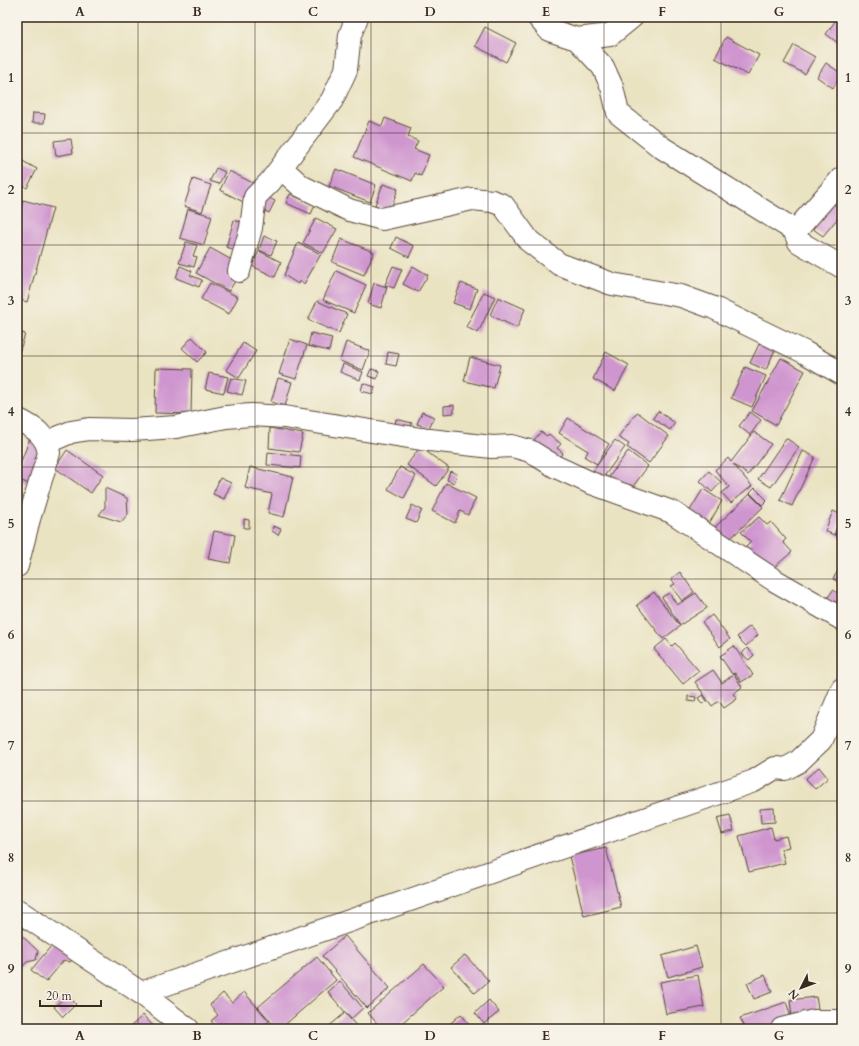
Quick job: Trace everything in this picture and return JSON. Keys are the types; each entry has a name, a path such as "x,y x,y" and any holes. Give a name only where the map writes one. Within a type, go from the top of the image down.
{"street":[{"path":"239,271 251,228 255,197 281,168 332,100 346,70 350,35 357,17"},
{"path":"538,17 549,30 577,39 610,35 632,17"},
{"path":"577,39 603,67 612,87 618,113 661,147 794,230 799,242 842,267"},
{"path":"281,168 301,186 349,210 382,219 472,199 492,201 503,205 529,241 559,264 612,284 681,296 714,308 804,352 842,374"},
{"path":"794,230 842,178"},
{"path":"48,442 70,432 83,430 132,430 176,427 226,417 251,415 284,417 421,440 492,448 512,446 530,451 556,467 591,483 672,512 774,580 842,619"},
{"path":"17,419 42,435 48,442 49,453 46,468 29,519 17,566"},
{"path":"141,993 754,781 775,768 785,769 798,762 821,740 842,689"},
{"path":"17,910 141,993 188,1029"},
{"path":"782,1029 814,1021 842,1021"}],"building":[{"path":"554,17 569,17 560,27 552,19"},
{"path":"838,17 842,19 842,46 826,34"},
{"path":"485,27 516,43 506,62 475,46"},
{"path":"726,37 759,55 748,75 715,58"},
{"path":"794,45 815,57 805,74 784,63"},
{"path":"826,63 842,74 833,88 817,77"},
{"path":"33,113 45,114 44,123 32,123"},
{"path":"385,118 411,128 408,137 418,141 414,149 429,155 421,176 415,173 412,181 354,157 369,121 382,126"},
{"path":"71,139 73,153 56,156 54,141"},
{"path":"17,158 37,169 27,188 17,182"},
{"path":"216,168 225,172 219,184 210,181"},
{"path":"336,169 376,185 370,202 329,186"},
{"path":"229,171 259,186 249,205 220,190"},
{"path":"193,179 211,185 202,212 184,206"},
{"path":"383,184 398,189 390,211 375,205"},
{"path":"290,194 315,205 311,214 286,203"},
{"path":"263,195 275,201 269,213 257,207"},
{"path":"23,200 53,208 27,302 17,299 17,223"},
{"path":"830,201 842,211 842,213 823,236 809,226"},
{"path":"188,209 212,216 204,245 180,238"},
{"path":"316,218 337,229 323,253 303,243"},
{"path":"234,220 247,224 239,251 226,247"},
{"path":"264,236 277,241 271,255 259,250"},
{"path":"396,237 414,246 409,257 391,248"},
{"path":"341,239 374,252 364,275 332,262"},
{"path":"186,242 197,245 193,256 197,257 194,267 179,263"},
{"path":"298,243 321,254 304,284 299,281 298,284 284,275"},
{"path":"210,248 239,264 238,276 229,291 196,273"},
{"path":"259,251 281,262 275,277 252,266"},
{"path":"180,266 192,271 190,275 202,280 199,287 176,278"},
{"path":"393,266 402,269 394,288 385,285"},
{"path":"413,266 428,275 418,292 403,284"},
{"path":"336,271 366,285 354,313 323,300"},
{"path":"210,283 238,297 229,314 201,299"},
{"path":"374,283 387,287 381,308 368,304"},
{"path":"461,283 477,289 470,309 453,303"},
{"path":"484,292 495,297 478,333 466,327"},
{"path":"498,297 525,309 517,328 490,315"},
{"path":"317,301 347,314 339,333 308,320"},
{"path":"17,331 25,334 20,350 17,349"},
{"path":"311,333 332,338 329,351 308,346"},
{"path":"192,337 207,352 197,362 182,348"},
{"path":"762,338 777,345 766,370 750,363"},
{"path":"290,339 307,345 296,379 279,374"},
{"path":"346,342 370,351 363,370 340,361"},
{"path":"243,343 256,351 239,378 226,370"},
{"path":"388,352 399,354 396,366 386,364"},
{"path":"606,352 629,365 615,391 593,379"},
{"path":"470,357 500,365 494,388 464,381"},
{"path":"781,358 805,371 776,425 752,411"},
{"path":"343,364 363,372 360,380 340,372"},
{"path":"745,367 766,376 752,407 731,398"},
{"path":"156,368 192,369 191,414 155,413"},
{"path":"371,369 379,371 377,379 368,376"},
{"path":"209,373 228,377 224,393 205,389"},
{"path":"231,378 246,381 242,395 227,391"},
{"path":"278,378 292,382 285,406 271,402"},
{"path":"363,383 375,387 373,394 361,391"},
{"path":"454,405 454,413 444,414 444,406"},
{"path":"658,411 675,423 670,430 653,418"},
{"path":"422,412 434,417 429,428 417,424"},
{"path":"637,412 669,436 649,463 627,447 629,444 618,437"},
{"path":"750,412 761,420 750,435 739,426"},
{"path":"568,418 609,444 597,464 585,457 588,451 559,433"},
{"path":"396,419 412,423 410,434 394,430"},
{"path":"270,428 303,434 299,452 269,448"},
{"path":"541,432 547,436 549,434 561,444 557,448 563,453 555,462 533,441"},
{"path":"754,432 771,444 748,475 733,464 752,486 731,503 722,493 729,487 715,470 728,458 731,462"},
{"path":"30,438 40,454 29,484 17,479 17,472"},
{"path":"786,438 799,447 771,487 758,479"},
{"path":"615,440 625,447 603,478 593,471"},
{"path":"420,447 449,468 436,486 407,465"},
{"path":"67,450 103,475 91,493 55,468"},
{"path":"628,451 648,466 629,492 609,477"},
{"path":"803,451 815,457 792,506 780,500"},
{"path":"268,452 301,456 300,468 267,465"},
{"path":"250,467 293,477 284,517 268,513 272,494 245,488"},
{"path":"400,467 416,476 404,498 388,489"},
{"path":"450,471 457,474 454,483 447,480"},
{"path":"709,471 721,482 712,492 700,481"},
{"path":"220,478 231,483 224,499 213,494"},
{"path":"446,483 476,498 468,515 460,511 455,523 432,511"},
{"path":"105,488 127,498 128,514 121,522 99,515 105,507"},
{"path":"755,488 767,500 762,505 750,493"},
{"path":"703,489 722,501 706,529 686,517"},
{"path":"750,494 763,507 728,541 715,527"},
{"path":"412,505 422,510 416,523 406,519"},
{"path":"833,511 842,515 834,535 825,531"},
{"path":"759,517 767,525 771,522 786,539 783,542 792,552 772,569 763,559 759,562 746,547 751,542 741,532"},
{"path":"244,519 249,520 249,528 244,528"},
{"path":"842,524 842,540 835,535"},
{"path":"273,526 281,529 278,535 272,531"},
{"path":"214,531 235,535 230,563 208,559"},
{"path":"842,564 842,584 833,579"},
{"path":"680,572 694,592 682,601 671,586 675,584 671,579"},
{"path":"833,590 842,596 842,600 838,606 827,599"},
{"path":"654,592 680,626 663,639 637,605"},
{"path":"669,593 677,605 696,593 707,608 680,625 662,597"},
{"path":"712,615 730,639 720,647 702,622"},
{"path":"750,626 758,635 746,646 737,637"},
{"path":"666,639 672,646 675,643 699,671 683,684 654,649"},
{"path":"734,646 753,675 741,682 735,673 732,674 720,656"},
{"path":"747,648 754,655 749,660 742,654"},
{"path":"713,670 722,683 734,674 742,687 733,694 737,699 724,708 719,701 712,706 695,682"},
{"path":"703,695 707,701 702,704 698,698"},
{"path":"688,696 696,697 695,702 688,701"},
{"path":"819,767 828,778 815,789 805,779"},
{"path":"774,808 775,822 761,823 760,809"},
{"path":"730,815 734,831 722,834 717,818"},
{"path":"771,827 774,839 786,836 789,847 781,849 785,863 749,872 739,836"},
{"path":"606,848 621,907 584,916 569,856"},
{"path":"17,931 38,951 36,960 27,962 17,972"},
{"path":"345,936 390,988 367,1008 322,956"},
{"path":"57,939 76,955 70,962 64,960 46,982 31,970"},
{"path":"696,946 702,967 668,977 662,956"},
{"path":"465,955 489,981 475,993 451,967"},
{"path":"317,957 336,980 280,1029 277,1029 258,1007"},
{"path":"424,964 444,986 395,1029 382,1029 368,1013"},
{"path":"698,975 704,1007 666,1014 660,982"},
{"path":"765,975 772,992 754,999 747,983"},
{"path":"340,981 363,1008 351,1019 328,992"},
{"path":"244,992 269,1021 261,1029 218,1029 211,1021 218,1015 210,1005 223,993 232,1003"},
{"path":"67,995 76,1004 63,1017 54,1007"},
{"path":"816,997 819,1014 792,1017 790,1000"},
{"path":"489,1000 499,1012 484,1024 475,1013"},
{"path":"786,1002 793,1022 773,1029 746,1029 740,1018"},
{"path":"345,1013 359,1029 327,1028"},
{"path":"461,1014 473,1029 444,1029"},
{"path":"143,1015 156,1029 128,1029"}]}
